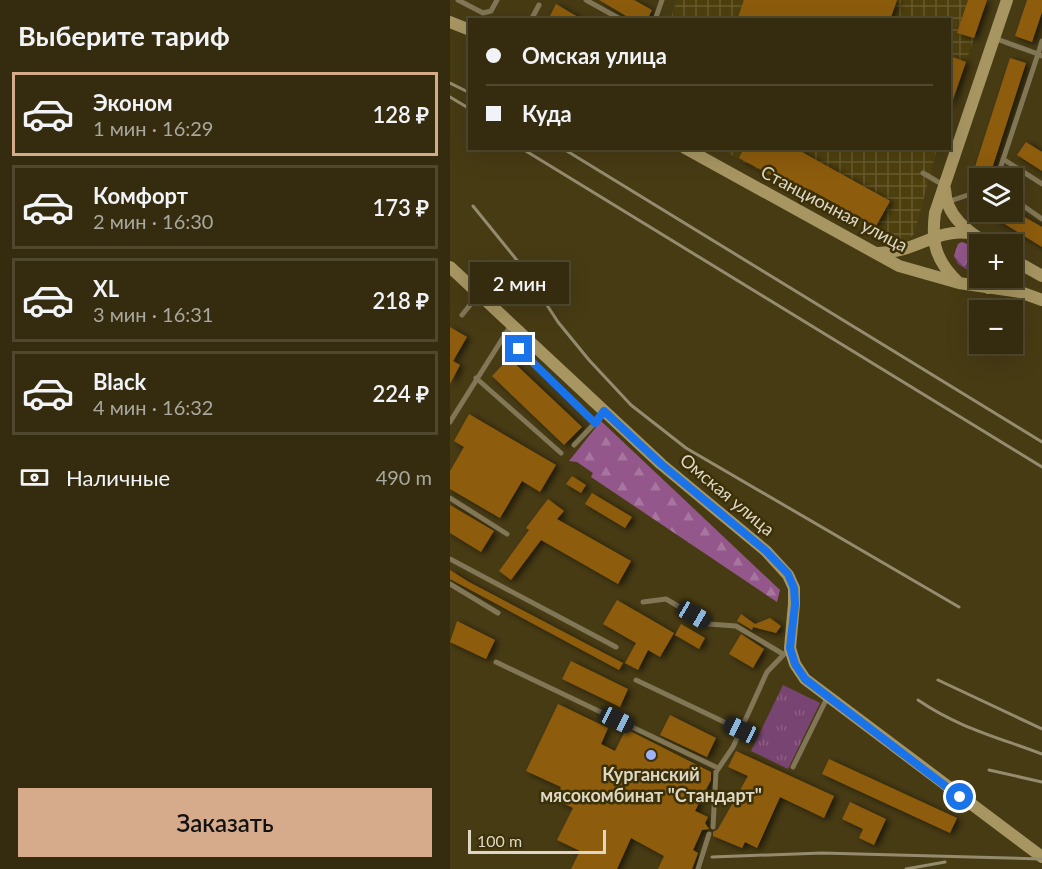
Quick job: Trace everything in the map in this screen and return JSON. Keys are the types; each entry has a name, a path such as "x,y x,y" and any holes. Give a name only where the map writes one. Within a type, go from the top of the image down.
{"main road":[{"path":"959,283 940,261 933,239 935,213 945,186 954,145 1007,0"},
{"path":"450,22 468,29"},
{"name":"Станционная улица","path":"689,150 899,266 969,285"},
{"path":"945,186 946,203 954,218 969,233"},
{"path":"872,253 905,251 957,231 969,233"},
{"path":"1023,265 1042,276"},
{"name":"Омская улица","path":"450,267 479,294 507,329 604,411 661,464 766,551 788,574 794,588 795,604 786,651"},
{"name":"Станционная улица","path":"987,288 1020,292 1042,300"},
{"path":"786,651 805,679 826,698 1042,857"}],"lane":[{"path":"458,0 483,13 491,11 497,0"},
{"path":"586,0 618,18"},
{"path":"656,18 662,0"},
{"path":"532,18 539,5"},
{"path":"994,38 1040,55"},
{"path":"1000,168 1040,55 1042,41"},
{"path":"1003,159 1042,184"},
{"path":"922,173 945,186"},
{"path":"946,203 969,195"},
{"path":"1023,206 1042,219"},
{"path":"462,315 479,294"},
{"path":"450,422 507,329 595,423"},
{"path":"476,378 561,453"},
{"path":"574,445 604,411"},
{"path":"450,498 507,534"},
{"path":"450,559 616,646"},
{"path":"450,584 498,614"},
{"path":"643,602 666,599 708,624 736,626 786,651 767,672 741,730 718,768 712,827"},
{"path":"495,662 718,768"},
{"path":"636,680 741,730"},
{"path":"793,768 826,698"},
{"path":"698,869 709,834"}],"shaded area":[{"path":"677,0 987,0 951,106 951,18 671,18"},
{"path":"723,150 937,150 914,234 903,246 888,244"}],"green space":[{"path":"962,242 969,245 969,271 958,264 954,256 958,244"},
{"path":"962,242 969,245 969,258 964,267 954,256 958,244"},
{"path":"601,421 780,590 777,602 591,477 593,473 577,462 569,461"},
{"path":"783,685 820,703 788,769 751,751"}],"building":[{"path":"599,0 634,0 652,10 648,18 630,18"},
{"path":"744,0 897,0 891,18 738,18"},
{"path":"968,0 987,0 974,38 957,33"},
{"path":"1027,0 1042,0 1042,12 1032,42 1015,36"},
{"path":"556,4 580,18 549,18"},
{"path":"951,56 966,62 951,105"},
{"path":"1010,58 1026,63 992,168 975,168"},
{"path":"1026,142 1042,152 1042,171 1017,155"},
{"path":"743,150 800,150 890,201 876,226 809,189 806,194 739,158"},
{"path":"1023,216 1042,227 1042,247 1023,234 1001,222 1023,222"},
{"path":"501,270 509,279 503,284 495,275"},
{"path":"450,327 467,337 453,361 460,365 450,384"},
{"path":"509,358 582,427 564,445 492,376"},
{"path":"469,414 556,465 540,492 522,481 500,518 450,489 450,471 464,447 454,441"},
{"path":"572,476 586,485 581,493 566,484"},
{"path":"592,493 632,517 625,528 585,504"},
{"path":"548,499 564,511 557,519 631,561 618,584 541,540 511,580 499,571 529,530 526,528"},
{"path":"450,505 494,531 481,552 450,533"},
{"path":"450,570 623,663 619,670 450,579"},
{"path":"617,600 674,633 660,657 648,650 638,670 625,663 636,643 603,624"},
{"path":"741,614 755,624 770,618 781,626 776,633 753,627 752,630 737,621"},
{"path":"457,621 495,640 486,659 450,642"},
{"path":"681,624 705,638 699,649 675,635"},
{"path":"741,634 764,649 753,668 729,654"},
{"path":"571,661 628,689 620,707 562,679"},
{"path":"558,704 608,728 601,744 615,751 626,729 711,772 711,780 695,811 708,817 705,823 709,829 702,830 693,850 698,853 692,869 658,869 664,856 631,838 617,869 571,869 580,851 557,840 573,808 556,800 561,787 526,771"},
{"path":"670,715 716,738 707,757 660,735"},
{"path":"736,751 834,796 824,818 780,797 757,848 745,842 742,848 713,836 713,832 718,829 748,776 728,767"},
{"path":"829,759 957,818 950,833 822,774"},
{"path":"850,802 886,819 874,845 859,838 863,829 842,819"}],"railway":[{"path":"450,83 468,92"},
{"path":"450,97 468,108"},
{"path":"524,150 1042,467"},
{"path":"565,150 1042,442"},
{"path":"473,206 520,264 558,322 589,360 631,405 686,448 959,607"},
{"path":"938,680 1042,729"},
{"path":"918,700 963,725 1042,754"},
{"path":"989,770 1042,782"},
{"path":"712,857 822,853 1042,859"},
{"path":"906,869 945,862"}],"place":[{"name":"Курганский мясокомбинат \"Стандарт\"","path":"651,755"}],"route":[{"path":"519,349 595,423 604,411 661,464 766,551 788,574 794,588 795,604 790,648 795,664 805,679 824,696 960,797"}]}
